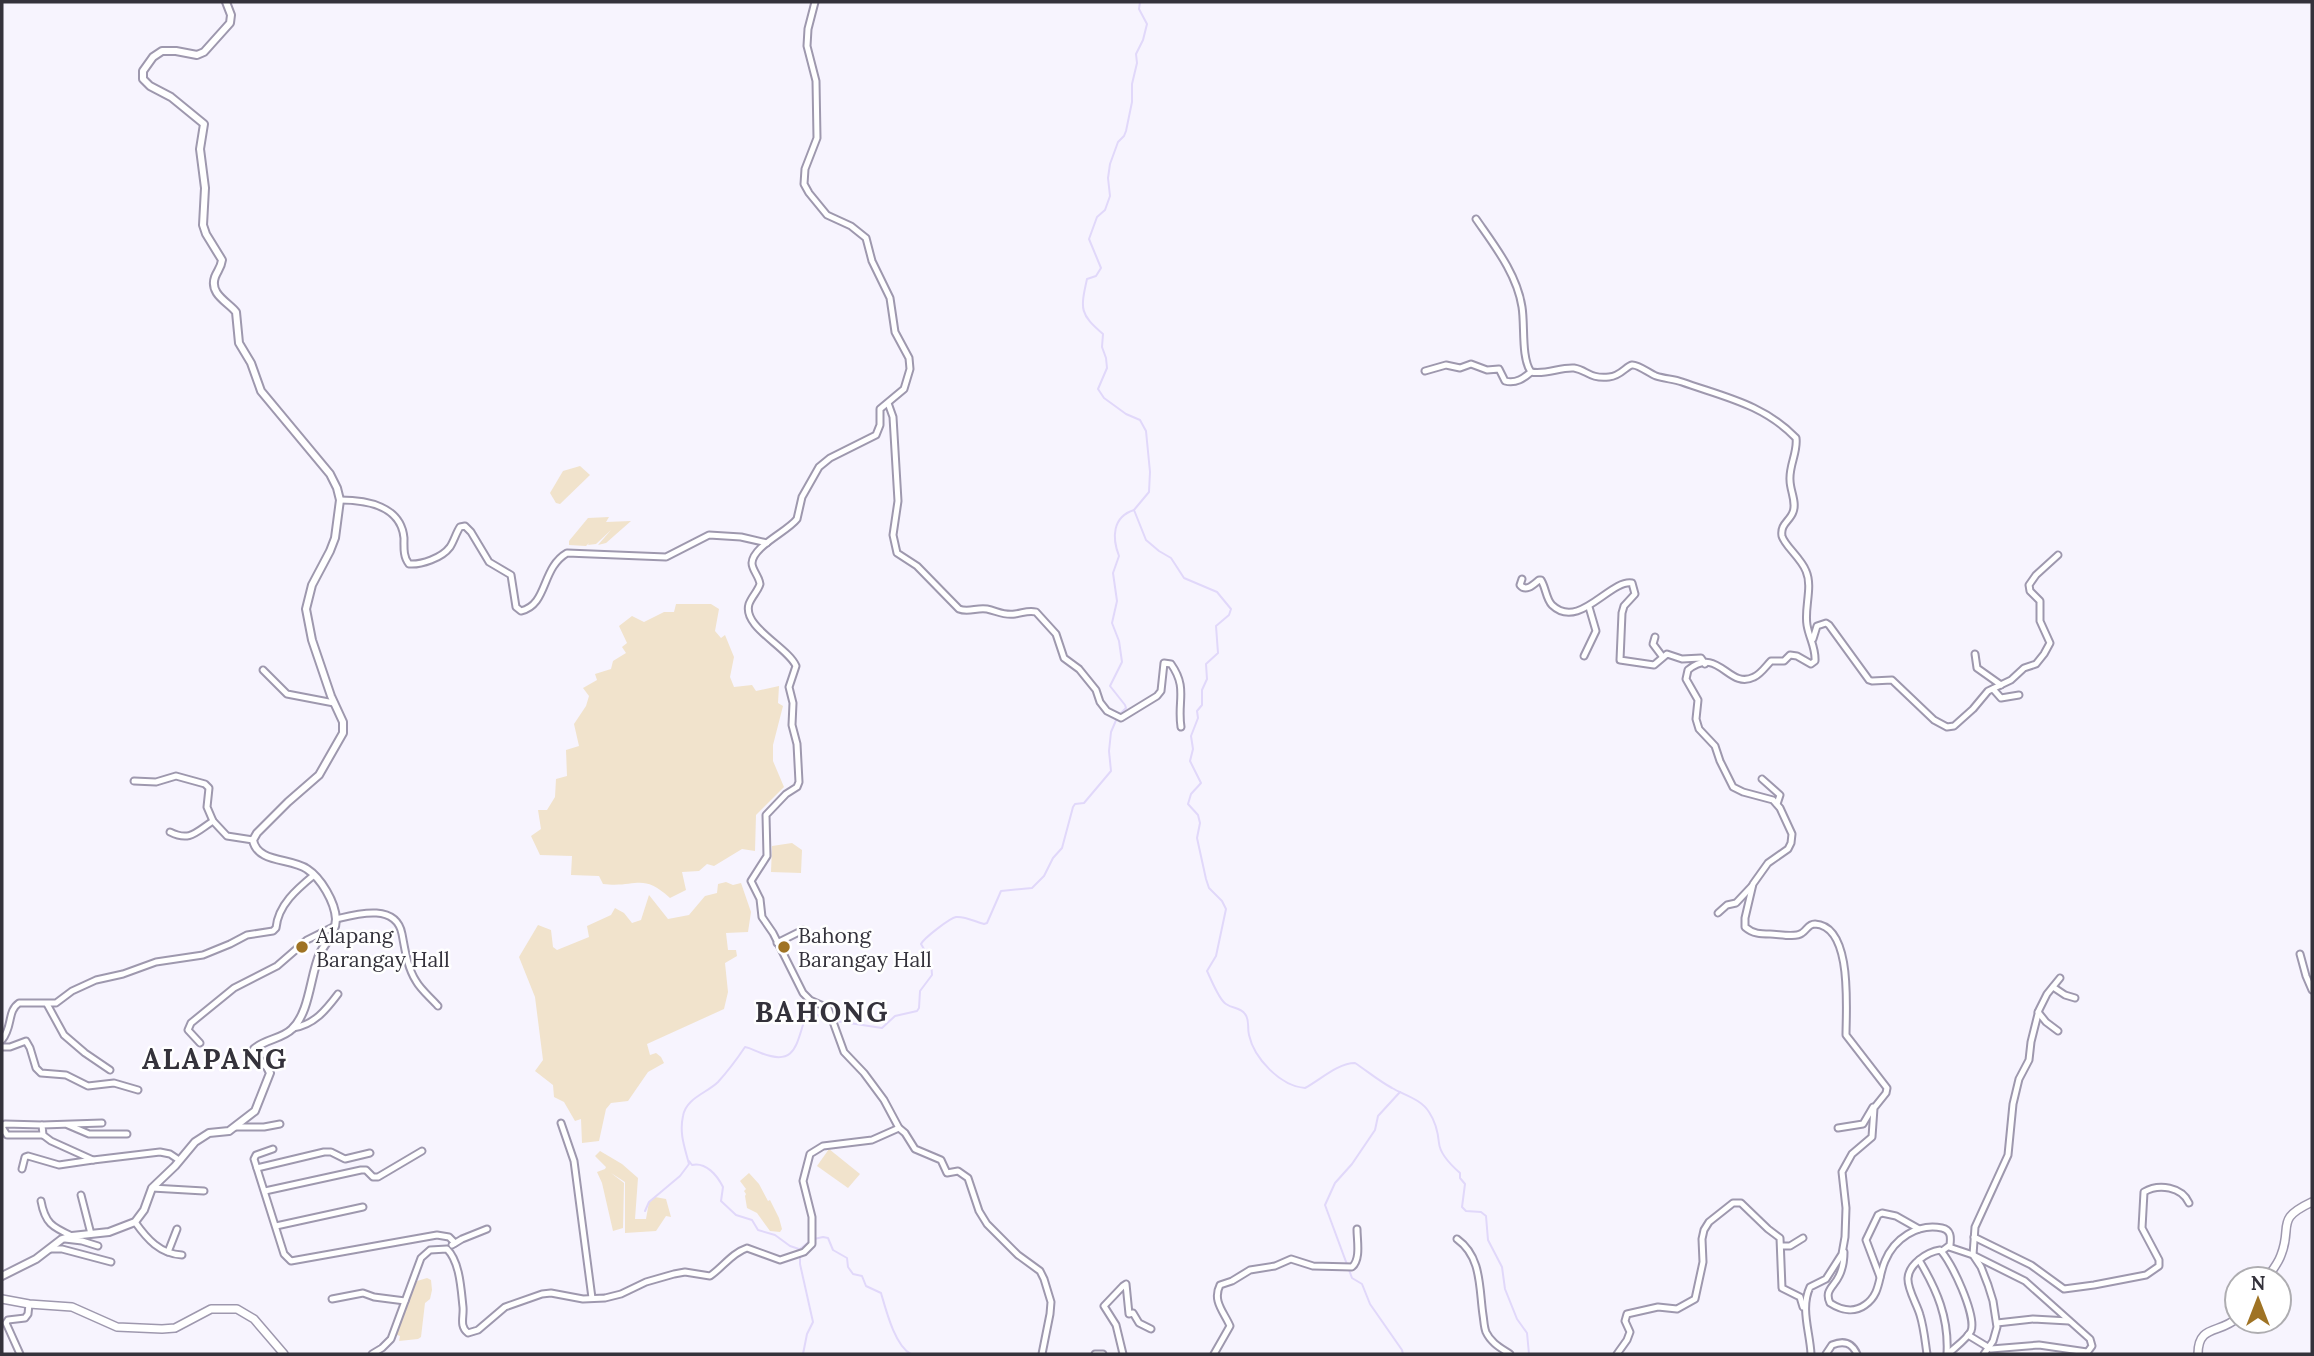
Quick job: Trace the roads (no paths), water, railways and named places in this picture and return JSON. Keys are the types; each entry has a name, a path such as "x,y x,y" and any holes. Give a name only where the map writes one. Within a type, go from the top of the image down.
{"highway":[{"path":"2275,1265 2281,1255 2287,1218 2312,1202"},
{"path":"2,1299 72,1307 117,1326 162,1329 175,1328 211,1309 237,1309 260,1324 284,1354"},
{"path":"2197,1354 2199,1341 2204,1334 2223,1326"}],"main road":[{"path":"2,1276 28,1264 62,1239 116,1230 135,1222 142,1214 152,1188 201,1137 209,1133 226,1133 255,1111 270,1075 269,1069 254,1055 254,1049 293,1028 304,1006 319,956 335,923 327,896 314,875 303,866 259,852 254,847 253,840 288,802 319,775 342,738 344,722 334,703 312,640 306,609 312,585 330,551 340,500 330,474 261,391 251,363 239,343 236,312 215,290 214,279 222,260 206,234 204,225 205,188 200,149 204,124 171,97 150,86 143,79 144,67 158,53 169,51 197,55 204,52 230,23 226,2"}],"street":[{"path":"815,2 807,46 816,81 817,138 805,169 804,184 827,215 851,226 866,238 872,261 890,298 894,332 910,364 904,389 880,409 880,425 876,435 830,458 820,467 802,497 797,519 759,549 752,560 761,584 749,608 751,616 759,628 796,663 789,687 793,703 792,725 797,744 799,782 797,788 786,794 766,815 767,856 751,878 760,899 762,917 803,993 810,1000 828,1008 848,1057 884,1100 899,1128 915,1149 941,1160 947,1173 958,1171 965,1175 987,1224 1018,1255 1040,1271 1051,1302 1042,1354"},
{"path":"1476,219 1514,281 1522,307 1527,362 1531,372"},
{"path":"1425,372 1446,365 1460,369 1471,365 1487,370 1499,369 1506,381 1512,382 1531,372 1548,373 1572,368 1592,376 1607,377 1636,365 1653,375 1737,400 1774,419 1795,437 1796,451 1790,468 1794,509 1783,525 1782,535 1798,555 1807,573 1806,624 1816,657 1813,664 1790,655 1784,662 1771,661 1758,675 1746,680 1737,680 1721,666 1705,664 1688,670 1686,679 1698,699 1696,719 1699,729 1715,746 1733,787 1769,798 1777,804 1790,831 1791,843 1782,854 1768,863 1736,903 1727,905 1718,913"},
{"path":"888,403 893,417 898,501 893,536 897,553 917,566 959,609 966,612 987,609 1001,614 1037,612 1056,634 1064,658 1079,669 1096,690 1100,702 1114,716 1121,718 1157,696 1161,691 1164,663 1171,664 1178,674 1182,691 1179,712 1181,727"},
{"path":"340,500 372,503 393,513 403,531 405,560 409,564 443,554 450,547 460,527 465,526 489,562 511,575 516,607 521,611 537,603 554,564 567,553 666,557 709,535 741,537 767,543"},
{"path":"1812,642 1817,626 1826,623 1869,680 1892,680 1928,715 1947,727 1958,723 1980,703 1988,691 2011,680 2024,668 2036,664 2048,647 2049,639 2039,616 2041,604 2029,591 2029,585 2042,568 2058,555"},
{"path":"1522,579 1520,585 1526,588 1541,580 1551,604 1562,610 1589,607 1620,584 1632,583 1634,594 1622,609 1619,659 1651,665 1667,654 1682,659 1701,658 1705,664"},
{"path":"1584,656 1596,631 1589,607"},
{"path":"1655,636 1653,644 1662,656"},
{"path":"1976,654 1977,668 2001,685"},
{"path":"263,670 280,684 287,694"},
{"path":"1993,689 2001,698 2019,695"},
{"path":"278,698 287,694 334,703"},
{"path":"134,782 156,782 173,776 205,784 209,789 207,807 213,821 227,836 253,840"},
{"path":"1762,779 1780,795 1777,804"},
{"path":"170,832 179,837 187,837 213,821"},
{"path":"2,1040 9,1031 12,1009 16,1004 56,1003 72,991 96,980 129,973 156,962 204,954 251,933 272,931 276,928 277,917 295,891 314,875"},
{"path":"1752,886 1744,924 1748,930 1760,934 1797,935 1815,924 1829,930 1837,939 1845,977 1846,1035 1887,1088 1884,1096 1869,1111 1863,1124 1838,1128"},
{"path":"200,1043 188,1030 191,1023 234,988 277,966 307,940 335,923 379,913 396,921 401,929 415,981 438,1006"},
{"path":"777,943 803,930"},
{"path":"2300,954 2312,990"},
{"path":"1984,1354 1990,1349 1996,1335 1997,1323 1988,1285 1973,1255 1974,1237 1978,1221 2008,1155 2013,1104 2019,1079 2029,1060 2038,1012 2060,978"},
{"path":"2053,987 2075,998"},
{"path":"293,1028 306,1026 315,1020 338,993"},
{"path":"47,1004 64,1035 85,1054 110,1070"},
{"path":"2038,1012 2058,1031"},
{"path":"2,1046 10,1047 26,1041 36,1068 41,1073 66,1075 88,1086 114,1083 138,1090"},
{"path":"1875,1106 1872,1137 1852,1154 1842,1172 1846,1202 1843,1249 1841,1270 1828,1292 1830,1303 1846,1310 1862,1308 1874,1297 1884,1263 1897,1242 1919,1229 1932,1227 1947,1230 1951,1237 1950,1247"},
{"path":"93,1160 43,1135 7,1135 2,1127 5,1124 102,1123"},
{"path":"561,1123 573,1161 592,1298"},
{"path":"65,1124 89,1134 127,1134"},
{"path":"236,1127 280,1124"},
{"path":"42,1125 43,1135"},
{"path":"447,1249 452,1253 458,1269 463,1326 468,1333 478,1330 505,1307 532,1297 551,1293 571,1298 613,1296 646,1282 685,1272 710,1276 725,1262 747,1248 753,1248 773,1259 788,1259 804,1252 813,1238 811,1210 803,1181 806,1162 813,1150 836,1143 872,1140 899,1128"},
{"path":"273,1149 255,1156 284,1254 291,1261 437,1235 449,1237 455,1243"},
{"path":"23,1166 42,1161 59,1166 160,1152 179,1160"},
{"path":"257,1168 324,1152 331,1152 345,1159 370,1153"},
{"path":"265,1191 361,1170 378,1177 422,1152"},
{"path":"152,1188 204,1191"},
{"path":"1974,1237 2031,1265 2059,1287 2070,1289 2147,1275 2159,1266 2159,1259 2142,1228 2144,1192 2154,1188 2177,1190 2183,1193 2189,1203"},
{"path":"81,1195 91,1234"},
{"path":"41,1201 48,1222 72,1236"},
{"path":"1616,1354 1630,1332 1625,1321 1627,1314 1658,1307 1677,1309 1695,1299 1703,1262 1704,1230 1731,1203 1741,1203 1777,1234 1782,1246 1780,1275 1783,1288 1800,1297 1811,1354"},
{"path":"276,1226 363,1207"},
{"path":"1881,1278 1866,1240 1878,1215 1893,1214 1919,1229"},
{"path":"135,1222 148,1239 168,1252 183,1255"},
{"path":"1214,1354 1230,1326 1218,1303 1217,1291 1220,1285 1233,1281 1250,1270 1275,1266 1291,1259 1313,1266 1352,1267 1357,1263 1357,1228"},
{"path":"168,1252 177,1229"},
{"path":"372,1354 391,1339 424,1254 430,1250 447,1249 487,1229"},
{"path":"1782,1246 1790,1246 1803,1238"},
{"path":"62,1239 98,1246"},
{"path":"1457,1239 1469,1248 1479,1274 1485,1331 1499,1348 1510,1354"},
{"path":"1927,1354 1922,1319 1907,1280 1919,1260 1933,1251 1950,1247 1973,1255 2028,1283 2092,1342 2087,1353 2039,1345 2006,1351 1990,1349 1968,1335"},
{"path":"47,1250 62,1249 111,1262"},
{"path":"1805,1314 1808,1290 1826,1279 1843,1249"},
{"path":"1942,1251 1958,1277 1972,1326 1968,1335 1947,1354"},
{"path":"1919,1260 1938,1294 1944,1312 1947,1354"},
{"path":"1123,1354 1116,1325 1104,1306 1126,1284 1129,1314 1133,1313 1139,1323 1151,1329"},
{"path":"332,1299 363,1293 405,1301"},
{"path":"20,1354 6,1323 8,1320 25,1318 29,1304"},
{"path":"1997,1323 2033,1319 2069,1321"},
{"path":"1826,1354 1832,1345 1844,1342 1854,1347 1857,1354"},
{"path":"1095,1354 1103,1354"}],"waterway":[{"path":"1140,2 1139,9 1147,24 1136,54 1132,102 1126,131 1118,142 1110,164 1110,196 1105,210 1097,217 1089,239 1101,268 1096,276 1087,279 1083,305 1086,316 1103,334 1102,347 1107,368 1098,389 1104,398 1126,414 1140,420 1146,431 1149,492 1134,510 1146,540 1171,558 1184,578 1217,592 1231,609 1229,615 1216,626 1218,653 1206,664 1207,679 1202,690 1202,705 1197,711 1198,718 1191,736 1193,749 1190,761 1201,783 1191,794 1188,804 1198,815 1200,823 1197,838 1209,888 1226,909 1216,956 1207,971 1223,1002 1241,1010 1247,1016 1249,1035 1256,1053 1286,1082 1305,1088 1336,1069 1355,1063 1426,1108 1435,1123 1442,1152 1460,1173 1465,1184 1462,1207 1466,1211 1481,1212 1486,1216 1488,1240 1502,1267 1505,1289 1517,1319 1527,1333 1529,1354"},
{"path":"1120,714 1126,708 1125,705 1110,686 1122,662 1119,641 1112,623 1117,601 1113,573 1119,556 1115,535 1121,518 1134,510"},
{"path":"836,1021 882,1028 895,1016 917,1011 920,991 932,975 931,961 921,944 923,941 956,917 987,923 1001,891 1032,888 1044,876 1053,858 1062,848 1073,807 1075,804 1084,803 1111,771 1111,732 1117,718"},
{"path":"645,1211 649,1202 680,1176 689,1164 682,1129 683,1116 688,1105 718,1082 745,1047 773,1057 788,1055 793,1051 805,1019 818,1015 830,1021"},
{"path":"1400,1092 1378,1116 1375,1130 1352,1164 1335,1183 1325,1205 1352,1278 1362,1284 1370,1304 1403,1354"},
{"path":"689,1161 692,1165 706,1167 714,1174 723,1187 721,1201 736,1215 752,1220 758,1230 775,1235 799,1249"},
{"path":"814,1239 828,1238 833,1250 847,1258 848,1267 853,1274 862,1276 866,1286 881,1293 896,1336 911,1354"},
{"path":"800,1249 810,1241"},
{"path":"800,1255 813,1322 807,1334 803,1354"}],"place":[{"name":"Alapang Barangay Hall","path":"302,947"},
{"name":"Bahong Barangay Hall","path":"784,947"}],"district":[{"name":"BAHONG","path":"822,1012"},
{"name":"ALAPANG","path":"215,1059"}]}
